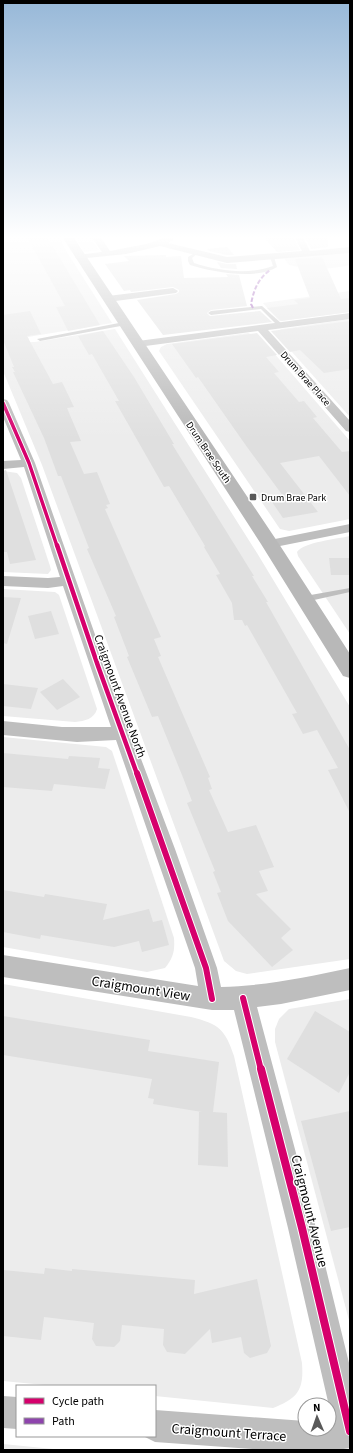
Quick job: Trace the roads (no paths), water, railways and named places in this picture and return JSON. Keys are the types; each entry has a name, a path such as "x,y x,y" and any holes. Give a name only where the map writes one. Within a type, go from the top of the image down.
{"main road":[{"name":"Drum Brae South","path":"110,303 270,544 350,671"}],"street":[{"path":"138,344 350,316"},
{"name":"Drum Brae Place","path":"261,328 350,428"},
{"name":"Craigmount Avenue North","path":"3,403 29,463 122,732 166,850 203,961 212,999"},
{"path":"3,465 29,463"},
{"path":"270,544 350,528"},
{"path":"3,581 48,583 70,581"},
{"path":"3,728 83,735 106,735 122,732"},
{"name":"Craigmount View","path":"3,966 212,999 244,998 281,993 350,979"},
{"name":"Craigmount Avenue","path":"244,998 302,1228 350,1432"},
{"path":"3,1412 16,1413"},
{"name":"Craigmount Terrace","path":"156,1426 316,1438 350,1432"}],"lane":[{"path":"211,313 262,307 280,326"},
{"path":"40,339 124,324"},
{"path":"305,599 350,590"}],"place":[{"name":"Drum Brae Park","path":"253,497"}]}
